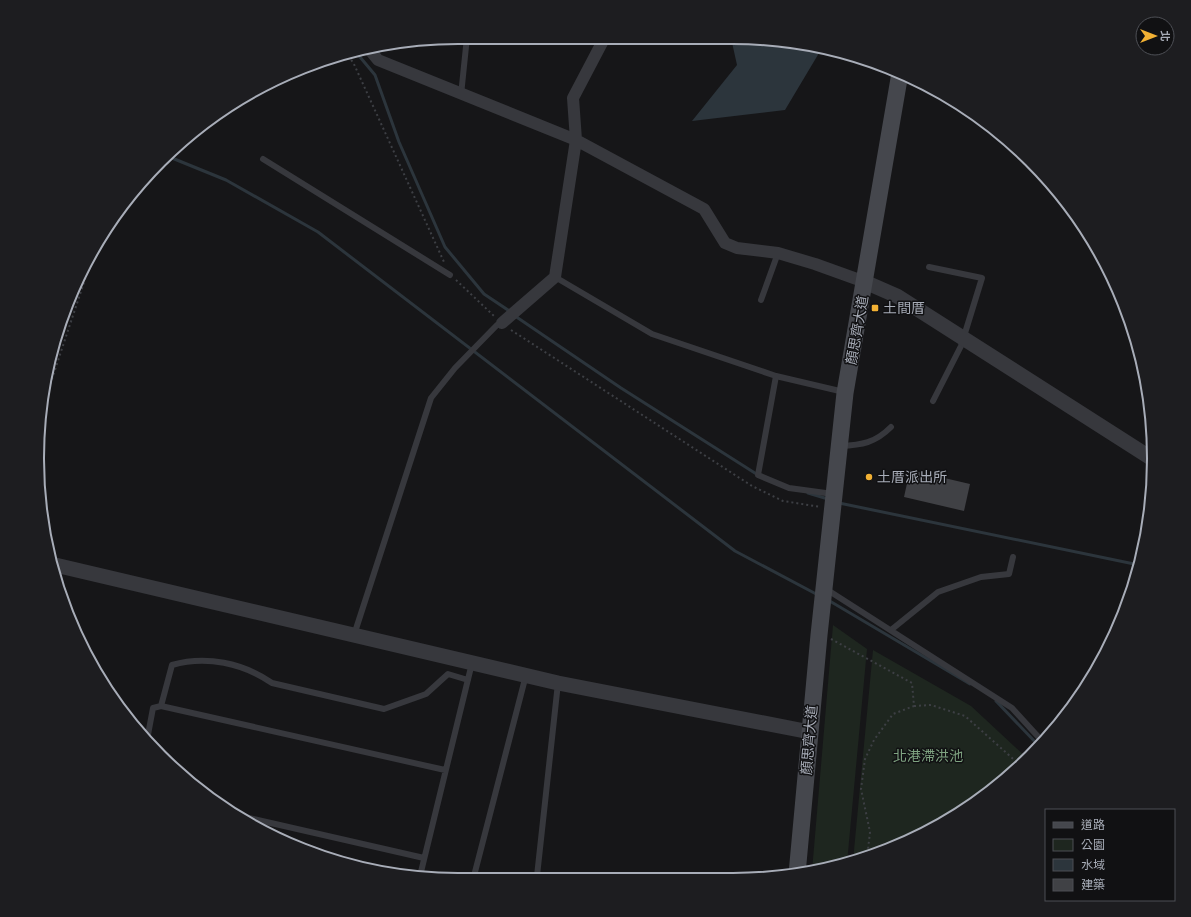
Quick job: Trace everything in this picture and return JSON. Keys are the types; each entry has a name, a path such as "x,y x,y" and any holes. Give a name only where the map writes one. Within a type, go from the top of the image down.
{"main road":[{"name":"顏思齊大道","path":"798,867 819,635 834,501 838,446 845,393 899,79"}],"street":[{"path":"502,324 555,277 576,140 573,98 601,44"},
{"path":"372,53 378,60 576,140 704,209 725,242 737,248 778,253 865,282 897,296 1147,455"},
{"path":"58,566 558,683 810,732"}],"lane":[{"path":"461,94 466,44"},
{"path":"264,159 450,275"},
{"path":"761,300 778,253"},
{"path":"929,267 982,278 961,346 933,401"},
{"path":"555,277 652,334 776,376 845,393"},
{"path":"354,635 432,398 455,368 497,325 502,324"},
{"path":"776,376 758,475 789,488 834,501"},
{"path":"838,446 858,445 880,438 891,427"},
{"path":"891,630 938,592 981,577 1009,574 1013,557"},
{"path":"824,588 1012,708 1039,738"},
{"path":"161,706 172,665 183,661 219,660 259,674 272,683 384,709 426,694 448,674 468,680"},
{"path":"421,871 472,663"},
{"path":"476,872 526,675"},
{"path":"537,873 558,683"},
{"path":"148,733 153,708 161,706 445,770"},
{"path":"256,819 424,858"}],"path":[{"path":"350,58 354,62 450,275 502,324 752,486 783,501 834,501"},
{"path":"52,380 85,281"},
{"path":"819,635 839,642 912,683 914,706"},
{"path":"868,850 870,832 861,789 865,759 874,740 893,714 914,706 931,705 965,716 1016,761"}],"green space":[{"path":"833,625 867,649 848,857 813,865"},
{"name":"北港滯洪池","path":"873,650 971,706 1023,755 985,787 940,817 891,841 854,855"}],"water":[{"path":"732,44 760,45 819,53 785,110 692,121 737,65"}],"building":[{"path":"910,470 970,484 964,511 904,497"}],"waterway":[{"path":"359,56 375,75 399,142 445,247 484,294 511,312"},
{"path":"173,158 226,180 318,232 735,551 818,595"},
{"path":"515,316 621,388 758,475"},
{"path":"808,493 828,499"},
{"path":"839,503 1133,564"},
{"path":"828,600 970,684"},
{"path":"996,701 1035,742"}],"place":[{"name":"土間厝","path":"875,308"},
{"name":"土厝派出所","path":"869,477"}]}
